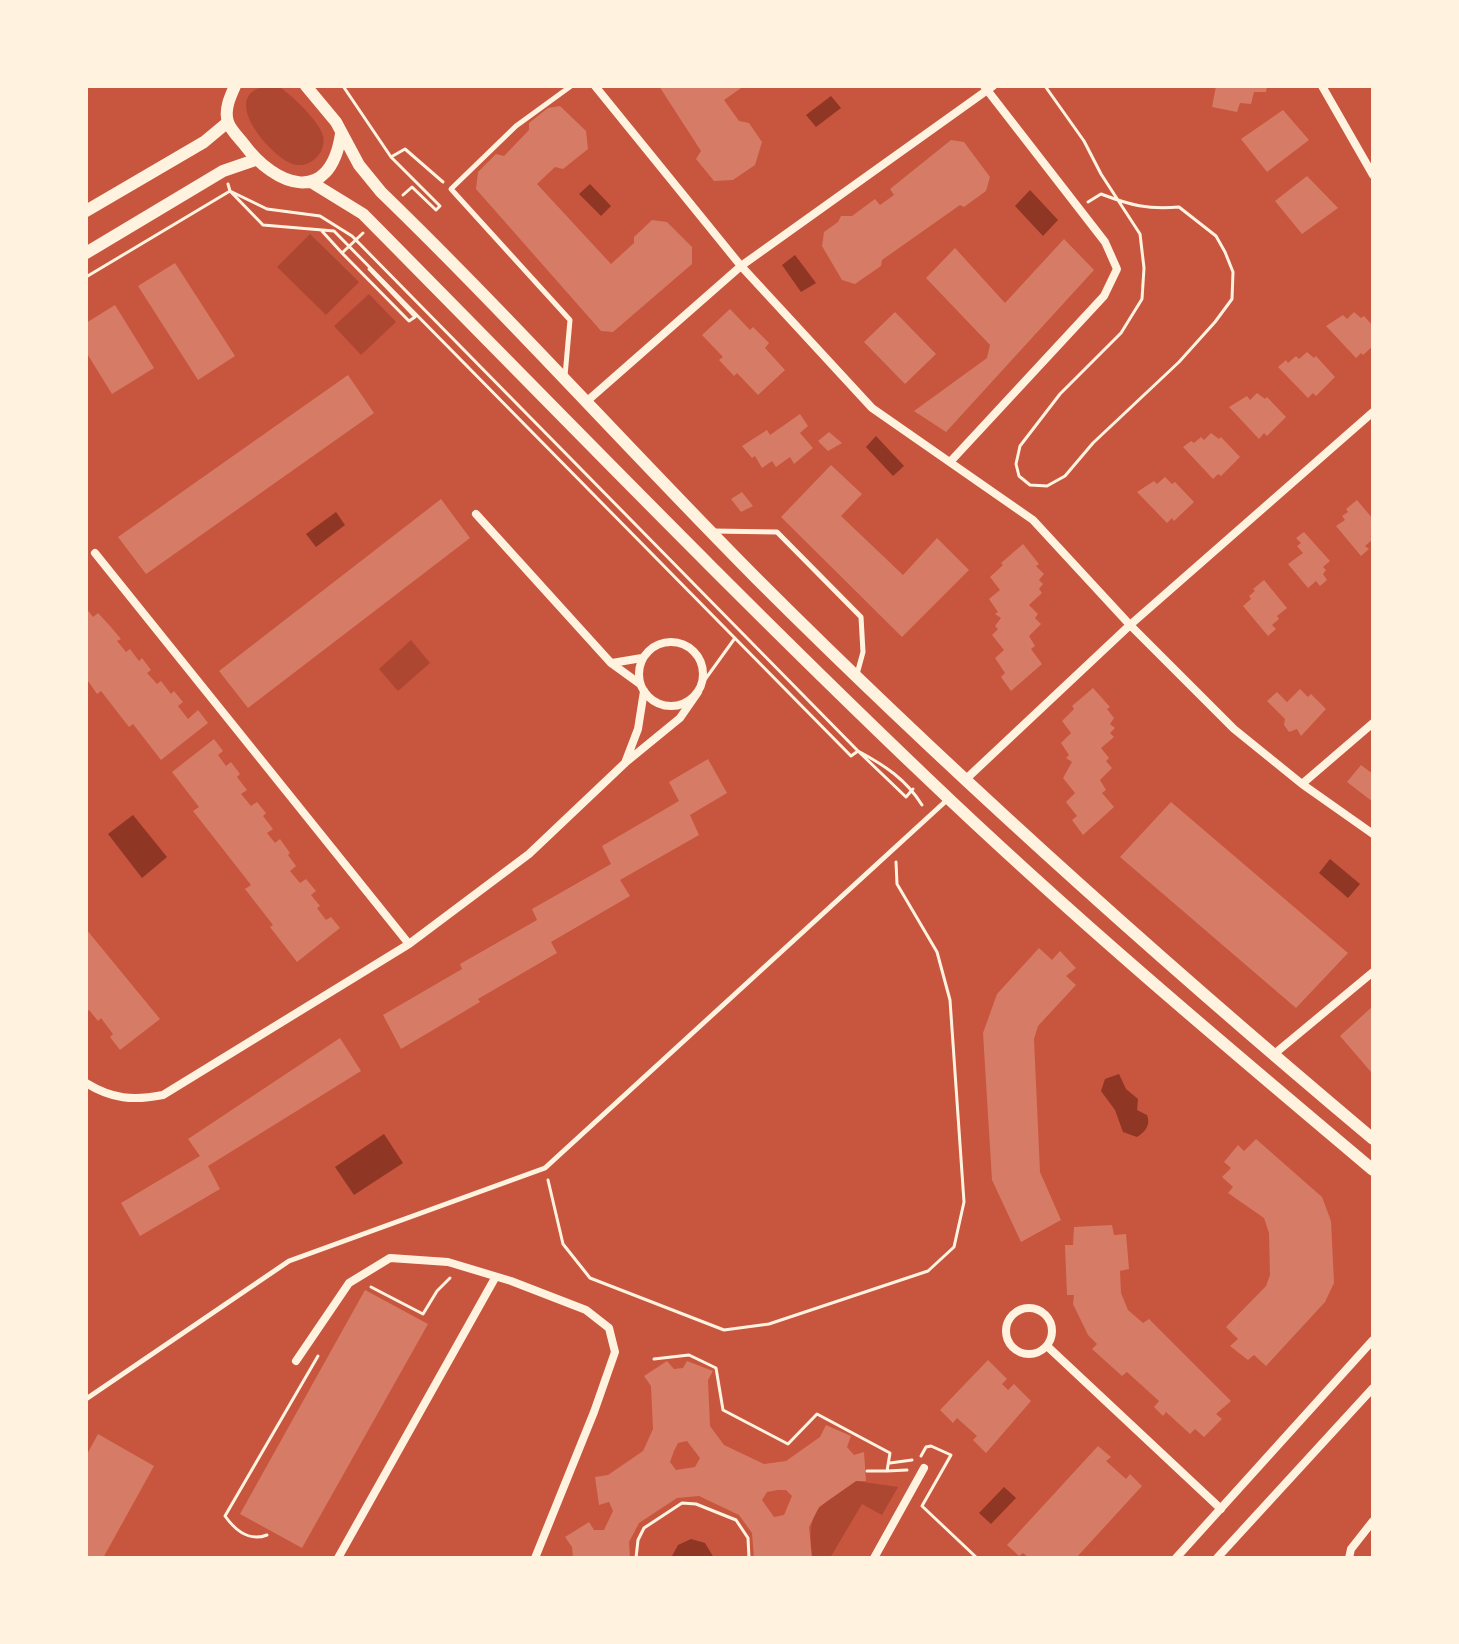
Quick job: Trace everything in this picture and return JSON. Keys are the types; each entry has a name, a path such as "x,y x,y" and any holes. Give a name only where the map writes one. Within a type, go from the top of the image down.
{"street":[{"path":"235,86 227,104 228,122 255,160 287,181 311,182 363,214 741,596 925,776 1124,960 1373,1170"},
{"path":"306,86 336,122 359,165 381,192 711,531 965,780 1140,940 1373,1139"},
{"path":"595,86 741,266 872,408 1033,520 1130,625 1234,729 1302,784 1373,834"},
{"path":"1322,86 1373,175"},
{"path":"586,402 741,266 988,87 1105,242 1117,269 1104,296 950,462"},
{"path":"86,211 204,142 228,122"},
{"path":"311,182 327,172 338,155 341,134"},
{"path":"86,253 223,171 255,160"},
{"path":"965,780 1130,625 1373,412"},
{"path":"476,514 611,663 656,703 674,706 691,699 700,688"},
{"path":"95,553 409,944"},
{"path":"86,1083 121,1099 163,1095 409,944 529,854 625,763 680,718 700,688 703,665 699,656 684,644 665,642 648,650 642,658 639,667 642,688 638,729 625,763"},
{"path":"611,663 642,658"},
{"path":"1302,784 1373,723"},
{"path":"1273,1055 1373,972"},
{"path":"296,1361 349,1283 390,1258 448,1262 511,1281 586,1310 609,1328 615,1352 535,1558"},
{"path":"338,1558 495,1278"},
{"path":"1029,1308 1045,1314 1051,1330 1047,1346 1035,1353 1021,1353 1015,1349 1009,1343 1006,1328 1014,1314 1029,1308"},
{"path":"1176,1558 1373,1340"},
{"path":"1047,1346 1221,1509"},
{"path":"1217,1558 1373,1388"},
{"path":"874,1558 919,1469"},
{"path":"1349,1558 1351,1549 1373,1521"}],"lane":[{"path":"565,381 570,320 451,189 516,126 571,86"},
{"path":"711,531 777,532 861,617 863,652 857,675"},
{"path":"86,1399 289,1261 545,1168 949,798"}],"path":[{"path":"343,86 391,157 405,149 451,189"},
{"path":"1045,86 1084,141 1101,174 1120,202 1140,234 1144,268 1142,299 1121,333 1060,394 1020,446 1016,464 1019,476 1030,485 1047,486 1065,476 1093,443 1179,362 1232,299 1233,272 1216,236 1179,207 1153,210 1120,202 1101,194 1078,207"},
{"path":"223,171 230,191 263,225 334,231 851,756 858,751"},
{"path":"86,277 230,191"},
{"path":"230,191 267,209 320,216 352,236 906,797 925,776"},
{"path":"321,230 342,253"},
{"path":"700,688 735,638"},
{"path":"545,1168 563,1244 590,1278 724,1330 769,1324 928,1271 954,1247 964,1202 950,1000 937,952 897,884 895,849"},
{"path":"363,1282 423,1314 437,1291 453,1275"},
{"path":"267,1535 252,1538 238,1531 225,1516 323,1346"},
{"path":"654,1359 689,1355 716,1368 723,1410 788,1444 817,1414 890,1453 887,1471"},
{"path":"890,1463 920,1460 930,1446 951,1455 922,1506 977,1558"},
{"path":"867,1471 919,1469"},
{"path":"636,1558 638,1540 644,1528 682,1503 696,1504 736,1520 748,1538 749,1558"}],"shaded area":[{"path":"278,86 304,109 321,130 322,150 308,163 295,165 277,154 256,131 249,118 246,105 249,95 259,88"},
{"path":"831,96 841,108 816,127 806,115"},
{"path":"590,184 611,206 601,216 579,194"},
{"path":"1030,190 1058,220 1043,236 1015,206"},
{"path":"310,234 359,282 326,315 277,267"},
{"path":"795,255 816,283 801,292 782,265"},
{"path":"369,294 396,322 361,355 334,326"},
{"path":"876,436 904,466 893,476 866,447"},
{"path":"336,512 345,525 316,547 306,534"},
{"path":"411,640 430,663 398,691 379,669"},
{"path":"133,815 167,857 142,878 108,834"},
{"path":"1330,859 1360,884 1348,898 1319,873"},
{"path":"1119,1074 1126,1089 1138,1099 1137,1110 1147,1115 1146,1128 1137,1137 1123,1132 1115,1110 1101,1091 1105,1079"},
{"path":"384,1134 403,1163 354,1195 335,1167"},
{"path":"856,1481 898,1487 882,1515 862,1504 830,1558 812,1558 813,1518 832,1497"},
{"path":"1004,1487 1016,1498 991,1524 979,1513"},
{"path":"691,1539 705,1543 714,1558 671,1558 678,1545"}],"building":[{"path":"659,86 744,86 724,100 739,121 749,123 762,142 755,165 733,180 714,181 696,159 701,151"},
{"path":"1216,86 1267,86 1266,92 1254,92 1251,104 1240,103 1237,112 1212,107"},
{"path":"560,106 586,131 588,149 563,169 555,167 537,184 611,264 634,243 634,237 652,220 667,222 692,247 692,264 613,332 601,331 476,189 478,172 496,154 504,156 529,130 529,123 548,108"},
{"path":"1283,110 1309,140 1267,172 1241,139"},
{"path":"951,140 964,142 990,177 986,191 964,207 960,205 882,260 881,266 855,284 842,280 822,246 824,232 841,216 852,216 875,199 880,205 894,195 890,189"},
{"path":"1307,176 1338,208 1302,234 1275,201"},
{"path":"1064,239 1094,270 946,432 914,411 987,358 990,345 926,278 955,248 1005,303"},
{"path":"175,263 235,356 198,380 138,286"},
{"path":"115,305 154,368 112,394 86,352 86,323"},
{"path":"730,309 750,330 753,327 769,343 765,348 785,370 758,395 719,360 723,357 702,335"},
{"path":"895,312 936,354 905,384 864,342"},
{"path":"1354,312 1361,318 1364,316 1373,326 1373,346 1356,358 1326,326 1343,315 1347,319"},
{"path":"1307,352 1314,358 1316,356 1335,377 1316,396 1313,393 1308,398 1278,367 1296,356 1299,359"},
{"path":"348,375 374,413 146,574 118,537"},
{"path":"1257,393 1265,399 1267,397 1286,417 1267,436 1264,433 1259,439 1229,407 1247,396 1250,400"},
{"path":"800,414 808,426 800,433 813,448 794,464 790,457 776,467 772,461 762,468 755,456 752,458 742,446 767,430 770,435"},
{"path":"829,432 842,443 828,451 818,441"},
{"path":"1211,433 1219,439 1221,437 1240,457 1221,476 1218,474 1213,479 1183,447 1201,437 1204,440"},
{"path":"831,465 862,494 841,516 903,575 937,538 969,570 902,637 781,517"},
{"path":"1165,477 1172,484 1175,482 1194,502 1174,521 1172,518 1167,523 1137,492"},
{"path":"742,492 753,506 741,512 731,499"},
{"path":"441,499 470,538 248,708 219,671"},
{"path":"1357,500 1373,519 1373,534 1370,536 1373,539 1365,546 1369,549 1361,556 1336,526 1345,520 1342,516 1348,512 1346,509"},
{"path":"1304,532 1330,561 1323,567 1327,580 1320,586 1316,581 1308,588 1288,564 1303,553 1297,546 1301,543 1296,538"},
{"path":"1023,544 1044,574 1039,580 1043,584 1039,589 1042,593 1029,605 1038,614 1035,618 1041,624 1029,636 1035,646 1031,649 1042,664 1011,691 1001,677 1005,673 995,658 1004,650 992,635 998,629 995,626 1001,618 995,614 998,612 989,599 1000,590 990,577"},
{"path":"1264,580 1287,608 1277,616 1279,619 1272,625 1276,629 1268,636 1243,606 1251,599 1249,596 1255,591 1253,589"},
{"path":"86,608 93,617 98,613 110,626 121,639 117,641 126,652 130,649 139,661 142,658 151,670 147,673 157,684 161,681 171,694 174,691 183,702 178,706 188,719 198,710 208,723 161,760 133,724 129,727 101,691 97,694 86,678"},
{"path":"1093,688 1110,707 1107,709 1114,718 1110,724 1115,728 1110,733 1114,737 1101,748 1112,768 1100,780 1106,790 1102,793 1114,807 1083,835 1072,820 1077,816 1066,802 1075,793 1063,778 1072,762 1066,758 1069,755 1061,743 1071,733 1062,721 1074,709 1072,706"},
{"path":"1300,689 1308,697 1311,694 1326,709 1301,736 1297,729 1289,732 1284,725 1285,719 1267,701 1277,692 1287,702"},
{"path":"214,739 223,751 218,755 226,766 231,762 240,774 237,777 247,790 241,794 251,806 257,802 266,813 263,816 273,829 267,833 275,843 280,839 290,853 288,855 296,866 290,871 300,883 306,879 316,891 311,895 320,906 317,908 326,920 331,917 340,928 297,962 245,889 251,885 193,811 199,807 172,772"},
{"path":"708,759 727,793 690,815 699,835 620,880 630,896 551,942 557,953 401,1049 383,1015 462,969 460,964 537,920 532,909 611,864 602,846 679,801 669,782"},
{"path":"1361,765 1373,774 1373,802 1347,782"},
{"path":"1171,802 1348,953 1296,1008 1120,857"},
{"path":"86,929 160,1019 120,1050 101,1018 98,1021 89,1010 86,1012"},
{"path":"1039,948 1052,960 1060,951 1076,968 1066,976 1076,985 1038,1026 1034,1039 1040,1172 1061,1220 1021,1242 992,1180 983,1033 997,994"},
{"path":"1373,1006 1373,1070 1371,1072 1340,1036"},
{"path":"340,1038 361,1071 208,1166 220,1189 140,1236 121,1203 200,1156 188,1139"},
{"path":"1256,1139 1322,1197 1331,1221 1334,1283 1325,1302 1266,1366 1254,1355 1248,1360 1230,1346 1238,1339 1226,1327 1266,1286 1270,1275 1269,1233 1264,1218 1228,1193 1233,1187 1222,1177 1231,1168 1224,1162 1238,1145 1244,1151"},
{"path":"1112,1225 1114,1235 1126,1234 1129,1269 1120,1271 1121,1293 1128,1310 1143,1323 1149,1319 1231,1401 1216,1414 1222,1419 1204,1437 1195,1429 1190,1434 1166,1412 1163,1416 1154,1407 1159,1401 1127,1372 1122,1376 1092,1349 1097,1344 1088,1335 1073,1304 1074,1295 1067,1295 1065,1245 1073,1245 1074,1227"},
{"path":"365,1290 428,1324 302,1548 240,1514"},
{"path":"988,1360 1007,1379 1002,1384 1008,1390 1014,1384 1031,1401 986,1453 973,1440 977,1436 957,1418 953,1423 940,1410"},
{"path":"667,1361 674,1369 683,1368 687,1361 713,1371 708,1380 710,1426 724,1445 764,1464 786,1461 820,1437 826,1425 851,1436 847,1447 854,1455 864,1452 866,1481 856,1481 819,1507 809,1527 812,1558 754,1558 752,1533 739,1515 699,1496 677,1498 639,1523 629,1542 630,1558 573,1558 572,1547 565,1537 589,1522 594,1530 604,1530 613,1511 609,1502 599,1505 595,1477 608,1475 643,1451 653,1429 651,1386 644,1376","holes":["687,1441 700,1458 695,1467 676,1470 670,1462 674,1451 678,1443","786,1490 792,1496 784,1515 774,1517 762,1500 767,1492"]},
{"path":"98,1434 154,1466 103,1558 86,1558 86,1456"},
{"path":"1098,1446 1111,1457 1106,1461 1126,1479 1130,1474 1142,1486 1076,1558 1029,1558 1023,1553 1019,1556 1007,1545"}]}
